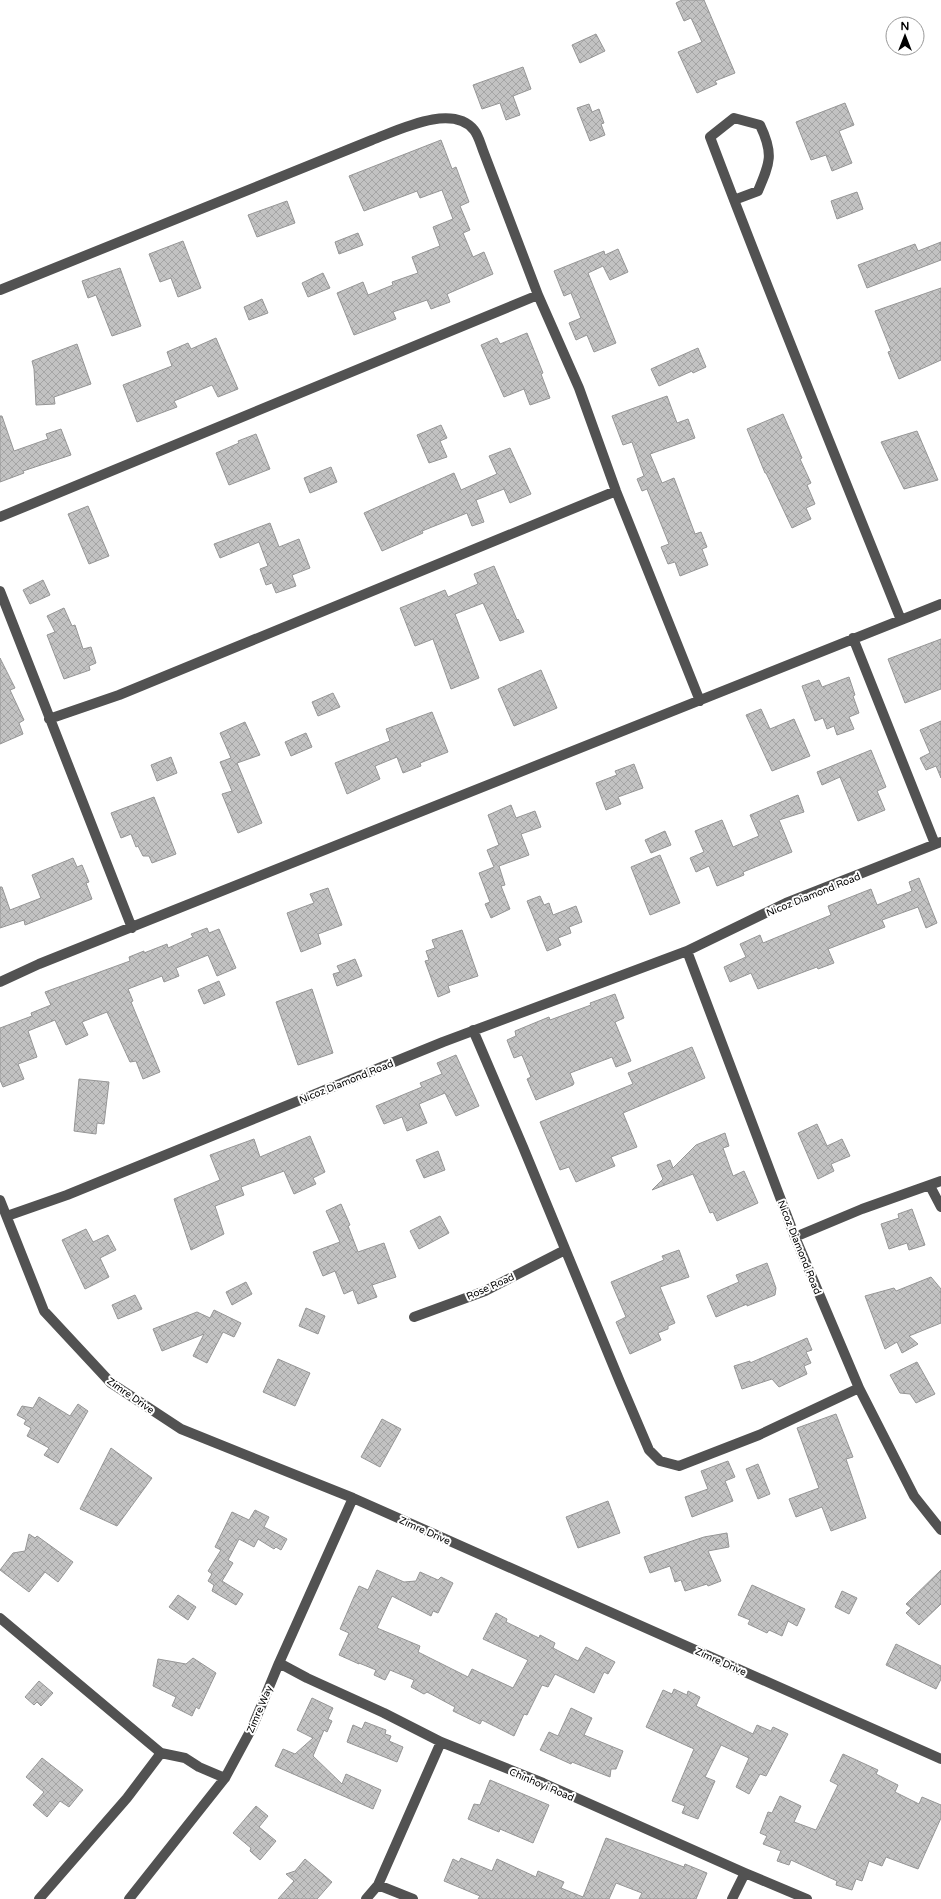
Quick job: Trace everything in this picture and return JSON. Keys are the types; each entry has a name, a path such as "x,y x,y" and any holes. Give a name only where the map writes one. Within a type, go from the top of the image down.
{"street":[{"path":"734,200 758,191 769,165 767,140 760,125 734,118 710,137 734,200 902,620"},
{"path":"0,290 398,131 438,119 458,119 474,130 538,295 579,388 616,490 700,701"},
{"path":"0,517 538,295"},
{"path":"49,720 119,694 616,490"},
{"path":"0,591 49,720 132,928"},
{"path":"0,982 39,964 700,701 852,638 941,604"},
{"path":"852,638 938,843"},
{"name":"Nicoz Diamond Road","path":"7,1216 67,1195 473,1030 687,951 786,904 938,843"},
{"name":"Nicoz Diamond Road","path":"687,951 795,1237 859,1388 914,1496 941,1530"},
{"path":"473,1030 523,1146 649,1450 660,1461 679,1466 759,1435 859,1388"},
{"path":"795,1237 862,1210 941,1181"},
{"path":"930,1186 941,1207"},
{"name":"Zimre Drive","path":"0,1200 44,1311 111,1383 181,1429 354,1498 941,1759"},
{"name":"Rose Road","path":"414,1317 485,1290 565,1250"},
{"name":"Zimre Way","path":"129,1899 225,1778 252,1728 278,1663 354,1498"},
{"path":"0,1618 161,1753 185,1758 199,1767 225,1778"},
{"name":"Chinhoyi Road","path":"278,1663 384,1713 440,1742 543,1784 807,1899"},
{"path":"366,1899 378,1885 440,1742"},
{"path":"40,1899 127,1798 161,1753"},
{"path":"732,1899 745,1873"},
{"path":"378,1885 413,1899"}],"building":[{"path":"682,0 704,0 735,73 715,81 717,84 697,93 678,52 702,42 691,18 684,21 676,3"},
{"path":"596,34 605,51 580,63 572,45"},
{"path":"523,67 531,89 513,96 520,115 506,120 500,103 482,109 473,85"},
{"path":"845,103 854,125 839,131 852,163 832,171 826,155 811,160 796,122"},
{"path":"589,104 592,112 599,109 604,123 601,124 605,135 590,141 577,108"},
{"path":"441,140 452,169 456,167 469,202 460,206 470,230 463,233 473,257 484,252 493,274 447,294 450,302 431,309 427,300 393,312 396,319 354,335 337,293 363,282 368,295 393,285 392,282 418,273 412,257 440,246 433,227 453,219 442,190 420,198 417,191 364,211 349,176"},
{"path":"857,192 863,209 837,219 831,201"},
{"path":"287,201 295,223 257,237 248,215"},
{"path":"358,233 363,245 339,254 335,242"},
{"path":"183,241 201,288 178,297 171,278 160,282 149,254"},
{"path":"941,242 941,260 867,288 858,265 915,244 918,251"},
{"path":"618,249 628,272 610,280 603,266 588,273 616,343 594,352 587,335 576,340 569,323 581,318 571,293 564,296 554,271 604,251 605,255"},
{"path":"120,268 141,326 112,336 96,295 88,298 82,281"},
{"path":"323,273 330,288 308,297 302,283"},
{"path":"941,288 941,360 899,379 888,352 891,351 875,311"},
{"path":"262,299 268,313 249,320 244,307"},
{"path":"527,333 543,373 541,374 550,398 530,405 524,389 504,397 481,345 497,338 500,344"},
{"path":"216,338 238,389 218,397 212,385 174,401 177,407 137,422 123,385 172,366 167,352 188,343 191,349"},
{"path":"77,344 91,384 54,397 55,404 36,405 34,369 32,361"},
{"path":"698,348 706,367 693,373 692,371 659,386 651,369"},
{"path":"667,396 677,423 688,419 695,438 650,454 662,483 674,478 695,534 701,532 707,547 702,549 708,565 680,576 675,562 668,564 661,547 669,544 647,489 642,491 637,479 644,476 632,442 623,445 612,416"},
{"path":"783,414 811,483 807,485 815,504 806,508 811,519 792,528 765,473 747,429"},
{"path":"0,416 2,416 14,451 48,439 46,434 61,429 71,455 23,471 24,473 0,482"},
{"path":"441,425 447,438 440,441 447,457 429,463 417,435"},
{"path":"917,431 938,480 904,489 881,442"},
{"path":"256,434 270,469 229,485 216,453 239,443 238,441"},
{"path":"510,448 531,494 510,503 504,489 476,500 484,522 472,526 467,513 422,531 423,533 382,551 364,513 454,473 461,490 497,474 489,456"},
{"path":"331,467 337,482 310,493 304,478"},
{"path":"88,506 109,556 89,564 68,514"},
{"path":"270,523 279,547 299,539 310,568 292,575 296,586 276,593 272,583 266,585 260,569 268,566 259,542 220,558 214,544"},
{"path":"494,566 517,620 518,619 524,632 500,641 483,603 455,614 479,678 451,689 433,639 415,646 400,608 445,590 448,597 478,584 474,574"},
{"path":"43,580 50,595 30,604 23,590"},
{"path":"64,608 72,626 75,625 83,649 91,647 96,663 89,666 90,670 64,679 47,635 55,632 47,616"},
{"path":"941,639 941,689 905,703 888,659"},
{"path":"0,658 15,688 10,690 24,720 19,723 23,734 0,744"},
{"path":"541,670 557,708 514,726 498,689"},
{"path":"849,677 855,695 853,696 859,713 849,717 854,729 837,735 834,726 827,729 823,718 815,721 802,686 819,680 822,687"},
{"path":"333,693 340,707 318,716 312,702"},
{"path":"761,709 770,729 794,719 810,756 772,771 746,715"},
{"path":"432,712 448,752 420,763 421,766 403,773 397,757 375,766 380,779 347,794 335,763 390,741 386,729"},
{"path":"941,721 941,778 936,766 926,770 920,758 930,753 920,730"},
{"path":"245,722 260,755 237,763 262,823 238,833 222,794 232,791 220,762 231,758 220,733"},
{"path":"306,733 312,747 291,756 285,742"},
{"path":"871,750 886,787 877,791 885,810 858,821 840,777 822,785 817,772"},
{"path":"171,757 177,773 157,781 151,765"},
{"path":"634,764 643,788 618,797 621,804 606,810 596,783 617,775 615,771"},
{"path":"798,795 804,812 779,820 792,852 743,872 744,875 717,886 709,866 696,872 690,858 704,852 695,831 722,820 733,847 759,836 750,815"},
{"path":"154,797 176,854 152,863 149,856 143,856 138,846 136,847 131,834 121,838 111,813"},
{"path":"511,805 516,818 535,811 541,827 521,834 529,855 499,866 505,885 501,886 510,909 491,918 485,904 490,902 479,873 494,867 487,850 499,845 488,815"},
{"path":"665,831 671,845 651,853 645,840"},
{"path":"660,855 680,903 650,915 631,867"},
{"path":"73,858 77,867 82,865 89,882 86,883 92,899 25,925 24,920 0,928 0,887 2,887 10,910 41,898 32,875"},
{"path":"919,878 937,923 926,928 918,907 882,920 885,927 828,949 834,963 818,969 817,967 758,989 751,973 730,982 724,967 746,957 740,944 760,935 763,943 831,915 828,906 871,889 877,905 912,891 909,882"},
{"path":"328,888 342,925 318,934 321,944 301,952 287,913 314,903 310,894"},
{"path":"540,896 544,905 549,903 553,915 576,906 582,922 569,927 571,933 558,938 561,945 547,951 527,901"},
{"path":"207,928 209,933 219,929 236,968 217,976 208,955 176,968 179,976 164,982 162,976 128,989 133,1001 131,1002 160,1072 143,1079 136,1061 130,1062 107,1012 82,1022 88,1035 66,1045 55,1020 28,1031 37,1057 18,1064 24,1079 3,1087 0,1080 0,1028 32,1016 31,1013 51,1005 45,992 130,961 129,957 144,951 144,953 167,944 168,948 193,937 191,934"},
{"path":"462,930 478,976 448,986 450,992 438,997 425,961 429,960 426,951 435,948 432,940"},
{"path":"355,959 362,976 337,986 333,974 340,972 337,966"},
{"path":"219,981 225,995 204,1004 198,990"},
{"path":"312,989 333,1053 298,1065 276,1002"},
{"path":"615,994 624,1018 615,1022 631,1061 616,1067 612,1057 570,1073 574,1083 573,1085 536,1100 527,1079 531,1077 522,1055 514,1058 507,1040 516,1036 515,1031 549,1017 550,1020 591,1005 590,1003"},
{"path":"692,1047 705,1078 623,1113 637,1147 611,1157 615,1166 576,1182 569,1167 560,1170 540,1122 633,1084 628,1073"},
{"path":"456,1055 479,1106 456,1116 445,1093 419,1104 427,1123 407,1131 402,1117 384,1124 376,1106 422,1087 420,1083 442,1074 437,1063"},
{"path":"79,1079 109,1082 104,1124 97,1123 96,1134 74,1131"},
{"path":"817,1124 827,1146 842,1139 850,1156 831,1164 834,1171 818,1179 798,1133"},
{"path":"725,1133 729,1146 723,1148 733,1176 744,1171 758,1203 717,1221 713,1212 710,1213 693,1174 652,1190 663,1179 657,1165 670,1160 673,1168 696,1145"},
{"path":"310,1136 325,1172 313,1178 316,1184 294,1194 284,1171 241,1187 244,1195 215,1206 224,1234 191,1250 174,1199 220,1180 210,1155 254,1139 260,1157"},
{"path":"438,1151 445,1170 424,1178 416,1160"},
{"path":"341,1204 350,1225 348,1226 358,1252 384,1243 396,1277 372,1285 377,1297 358,1304 353,1290 344,1294 335,1271 323,1276 313,1252 340,1242 326,1211"},
{"path":"912,1209 925,1245 909,1250 907,1243 889,1249 881,1224 899,1218 898,1214"},
{"path":"440,1216 449,1233 419,1249 410,1231"},
{"path":"86,1229 93,1242 108,1235 116,1250 100,1258 109,1277 85,1289 62,1240"},
{"path":"679,1250 689,1277 660,1287 675,1323 668,1326 668,1329 658,1333 661,1340 630,1354 616,1322 626,1317 611,1282 664,1260 662,1256"},
{"path":"767,1263 776,1288 775,1295 747,1306 747,1304 716,1317 707,1296 739,1282 736,1275"},
{"path":"931,1277 941,1289 941,1323 909,1336 918,1344 902,1353 897,1342 885,1349 865,1296 894,1288 896,1291"},
{"path":"246,1282 252,1294 232,1305 226,1292"},
{"path":"135,1295 142,1309 118,1319 112,1305"},
{"path":"306,1308 325,1316 318,1334 299,1326"},
{"path":"214,1310 241,1323 234,1337 223,1332 207,1363 193,1356 204,1334 162,1351 153,1329 197,1312 210,1318"},
{"path":"807,1338 812,1350 806,1352 811,1363 804,1366 807,1374 779,1387 772,1379 742,1389 734,1366 750,1361 750,1363"},
{"path":"278,1359 310,1373 295,1406 263,1392"},
{"path":"917,1362 935,1394 916,1403 910,1394 900,1393 890,1375"},
{"path":"39,1397 70,1416 78,1404 88,1411 58,1463 44,1455 49,1448 27,1436 31,1428 24,1424 26,1420 17,1415 22,1406 33,1408"},
{"path":"836,1414 853,1457 846,1459 866,1518 831,1531 822,1507 796,1517 789,1499 819,1488 797,1428"},
{"path":"382,1419 401,1429 380,1467 361,1457"},
{"path":"111,1448 152,1478 117,1526 80,1509"},
{"path":"728,1461 735,1477 725,1481 733,1501 692,1517 685,1497 708,1489 701,1471"},
{"path":"758,1464 770,1494 758,1499 746,1469"},
{"path":"608,1501 620,1533 578,1548 566,1517"},
{"path":"255,1510 269,1517 264,1527 287,1539 281,1550 276,1547 274,1549 258,1539 254,1547 239,1539 228,1560 233,1563 222,1581 243,1594 236,1605 212,1591 214,1585 208,1581 212,1574 208,1571 221,1550 215,1547 232,1512 249,1520"},
{"path":"727,1533 729,1547 708,1551 721,1581 708,1586 707,1584 685,1591 681,1580 675,1582 670,1566 650,1573 644,1557 704,1537"},
{"path":"29,1534 35,1538 37,1536 73,1562 58,1582 45,1572 29,1592 0,1570 13,1553 25,1551"},
{"path":"377,1570 404,1582 416,1581 420,1572 438,1580 441,1577 453,1583 438,1613 433,1611 431,1616 392,1596 377,1628 420,1646 418,1652 468,1677 472,1669 513,1688 528,1660 483,1639 496,1613 507,1619 506,1622 539,1638 540,1635 555,1643 553,1648 578,1661 586,1647 615,1662 608,1674 604,1672 594,1693 555,1674 548,1687 542,1685 527,1715 524,1714 514,1736 482,1720 480,1724 453,1711 455,1707 427,1692 424,1694 411,1687 414,1680 390,1670 385,1680 374,1675 376,1670 339,1655 349,1633 340,1629 353,1599 359,1586 368,1590"},
{"path":"941,1570 941,1604 919,1625 906,1613 911,1608 906,1604"},
{"path":"752,1585 805,1609 797,1626 788,1621 782,1636 769,1630 767,1633 748,1624 750,1620 738,1615"},
{"path":"842,1591 857,1598 849,1614 835,1607"},
{"path":"178,1595 196,1607 188,1620 169,1607"},
{"path":"896,1644 941,1666 941,1679 936,1689 886,1665"},
{"path":"193,1658 216,1673 199,1709 196,1707 192,1716 172,1706 176,1697 153,1686 158,1659 186,1664"},
{"path":"39,1681 53,1693 41,1706 37,1702 34,1705 25,1697"},
{"path":"674,1689 687,1695 688,1691 700,1697 696,1706 753,1734 757,1725 771,1731 773,1727 788,1734 766,1776 760,1774 749,1794 736,1787 749,1758 721,1745 705,1777 715,1781 698,1819 682,1813 685,1806 672,1801 694,1749 646,1727 663,1690 672,1694"},
{"path":"312,1698 333,1708 328,1719 332,1721 327,1732 324,1730 313,1756 342,1784 346,1774 381,1790 373,1809 275,1766 283,1749 295,1754 313,1738 297,1730"},
{"path":"571,1708 592,1718 584,1735 623,1751 616,1769 611,1769 610,1777 572,1762 571,1764 540,1750 549,1732 558,1736"},
{"path":"365,1722 386,1730 385,1734 391,1736 389,1741 403,1747 397,1762 347,1742 353,1725 362,1729"},
{"path":"843,1754 878,1770 876,1774 898,1785 895,1792 919,1804 922,1797 941,1805 941,1818 918,1869 886,1857 882,1866 869,1861 862,1881 856,1879 852,1890 836,1885 837,1881 791,1860 789,1865 777,1861 781,1851 763,1844 767,1836 760,1833 768,1812 772,1813 780,1796 801,1806 794,1822 816,1830 838,1785 830,1781"},
{"path":"42,1758 83,1790 69,1807 60,1801 47,1817 33,1805 44,1792 26,1777"},
{"path":"490,1780 549,1805 533,1843 500,1829 499,1832 468,1819 474,1804 480,1805"},
{"path":"256,1806 268,1816 259,1827 276,1841 260,1860 250,1851 251,1848 233,1833"},
{"path":"606,1838 684,1867 685,1864 707,1873 696,1899 639,1899 642,1893 616,1883 609,1899 478,1899 480,1896 444,1881 453,1859 459,1862 461,1858 492,1871 497,1859 536,1877 538,1871 564,1882 561,1888 583,1897"},
{"path":"305,1859 332,1882 317,1899 278,1899 294,1881 286,1874 295,1871"}]}
